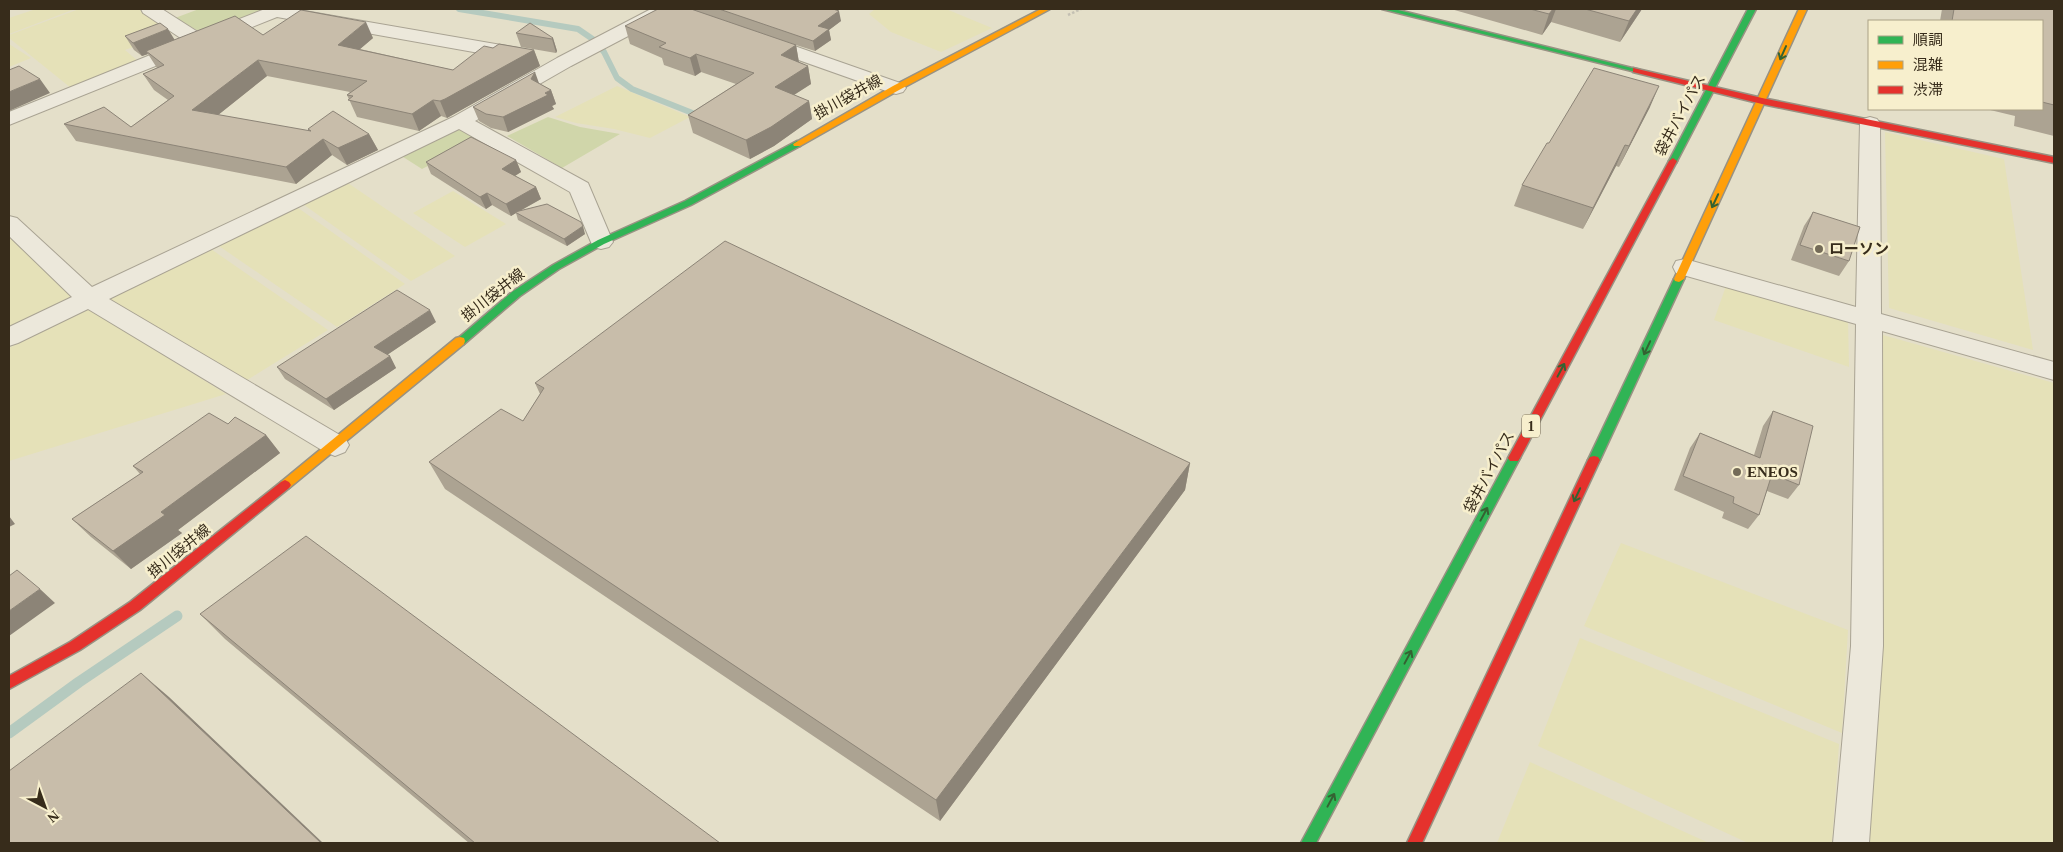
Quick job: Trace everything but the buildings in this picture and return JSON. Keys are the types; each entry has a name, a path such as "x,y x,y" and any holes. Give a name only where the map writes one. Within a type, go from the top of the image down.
{"main road":[{"name":"掛川袋井線","path":"9,683 75,646 135,606 335,445 516,294 556,267 601,242 688,203 744,174 896,88 1046,9"},
{"path":"1386,9 1711,90 2054,160"},
{"name":"袋井バイパス","path":"1308,843 1711,90 1752,9"},
{"path":"1414,843 1685,267 1803,9"}],"street":[{"path":"150,9 200,42"},
{"path":"9,119 278,10 564,62"},
{"path":"9,337 460,121 564,62 671,10"},
{"path":"742,34 896,88"},
{"path":"460,121 580,188 601,242"},
{"path":"1852,843 1867,646 1870,123"},
{"path":"9,224 88,298 335,445"},
{"path":"1685,267 2054,371"}],"path":[{"path":"1065,16 1081,9"}],"shaded area":[{"path":"36,9 75,9 9,34 9,18"},
{"path":"79,9 139,9 173,32 125,50 138,61 71,88 9,38 9,35"},
{"path":"875,9 946,9 992,28 941,52 891,32 869,14"},
{"path":"9,44 31,58 9,67"},
{"path":"617,86 690,117 650,138 555,117"},
{"path":"1885,132 2004,159 2033,350 1889,308"},
{"path":"345,181 455,256 411,281 300,202"},
{"path":"453,191 506,224 465,247 413,213"},
{"path":"294,205 405,284 337,327 216,244"},
{"path":"9,232 79,296 9,329"},
{"path":"208,247 328,330 244,382 108,298"},
{"path":"1726,286 1848,320 1849,367 1714,320"},
{"path":"89,309 226,394 9,461 9,348"},
{"path":"1883,335 2054,383 2054,843 1845,843"},
{"path":"1621,543 1848,630 1842,733 1584,626"},
{"path":"1580,638 1839,744 1832,843 1748,843 1538,746"},
{"path":"1530,762 1709,843 1497,843"}],"green space":[{"path":"199,9 267,9 204,34 175,18"},
{"path":"548,117 580,127 620,134 562,168 507,136"},
{"path":"457,126 480,139 422,169 400,155"}],"waterway":[{"path":"459,9 578,29 594,40 604,52 617,78 632,89 700,116"},
{"path":"9,733 79,682 177,616"}],"traffic: fast":[{"path":"1386,9 1636,70"},
{"path":"1673,161 1752,9"},
{"path":"460,341 516,294 556,267 601,242 688,203 797,144"},
{"path":"1594,460 1679,279"},
{"path":"1308,843 1514,458"}],"traffic: slow":[{"path":"797,144 896,88 1046,9"},
{"path":"1679,279 1803,9"},
{"path":"285,485 460,341"}],"traffic: jam":[{"path":"1636,70 1762,101 2054,160"},
{"path":"1514,458 1673,161"},
{"path":"1414,843 1594,460"},
{"path":"9,683 75,646 135,606 285,485"}],"place":[{"name":"ローソン","path":"1819,249"},
{"name":"ENEOS","path":"1737,472"}]}
